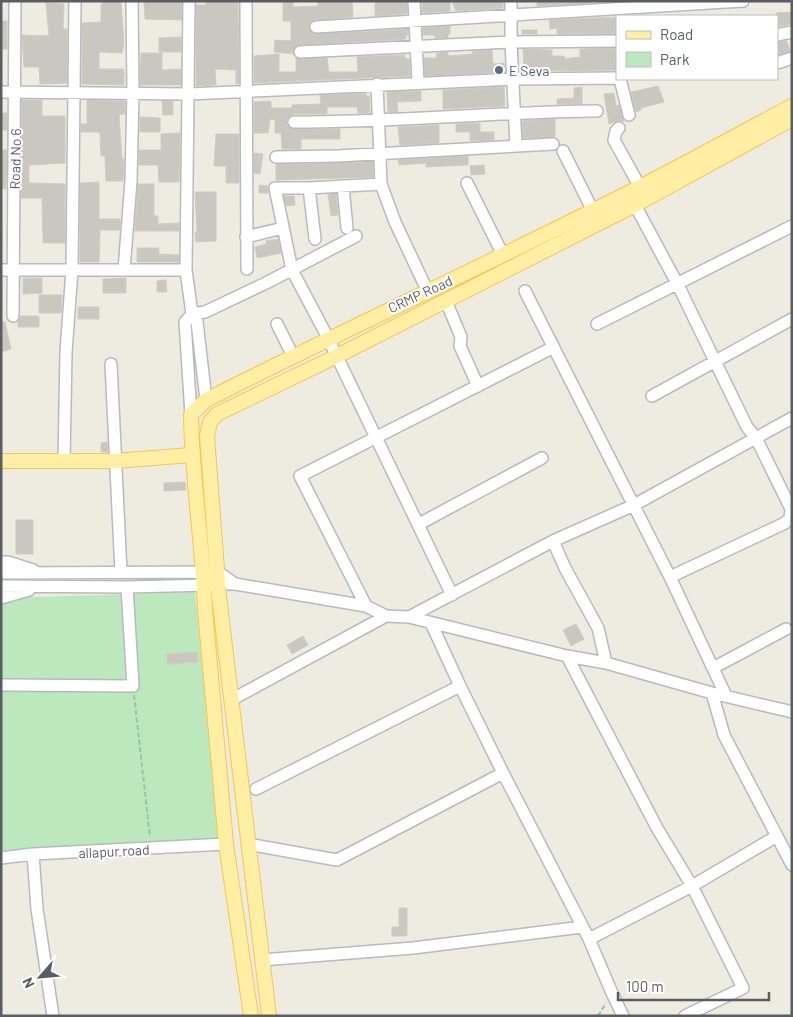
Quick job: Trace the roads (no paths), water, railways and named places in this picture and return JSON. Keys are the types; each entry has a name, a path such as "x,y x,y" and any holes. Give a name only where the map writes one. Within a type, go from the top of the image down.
{"main road":[{"name":"CRMP Road","path":"191,415 206,400 328,338 593,211 792,106"},
{"name":"CRMP Road","path":"211,578 207,436 210,422 217,414 635,205 792,119"},
{"path":"191,415 191,456 231,700 269,1016"},
{"path":"1,461 115,461 191,456"},
{"path":"211,578 205,610 226,844 252,1016"}],"street":[{"name":"Road No 6","path":"14,316 15,1"},
{"path":"64,460 66,352 72,270 75,1"},
{"path":"124,270 131,181 133,92 132,1"},
{"path":"189,1 186,270 192,314 197,322 206,400"},
{"path":"246,1 248,91 247,269"},
{"path":"414,1 418,82"},
{"path":"511,1 516,146"},
{"path":"316,27 743,1"},
{"path":"778,35 792,32"},
{"path":"300,52 511,42 616,41"},
{"path":"778,63 792,58"},
{"path":"1,92 189,94 418,82 514,79 616,79"},
{"path":"618,80 629,115"},
{"path":"377,84 381,184 395,222 427,290"},
{"path":"294,122 597,111"},
{"path":"620,128 616,131 614,140 640,187"},
{"path":"276,157 380,154 553,144"},
{"path":"563,151 593,211"},
{"path":"467,183 503,255"},
{"path":"381,184 275,188 292,270 328,338 452,595"},
{"path":"191,415 185,322 192,314 205,312 292,270 352,232 343,186"},
{"path":"310,188 316,240"},
{"path":"635,205 678,285 747,427 756,438 791,509 790,518 785,523 670,577"},
{"path":"597,324 678,285 792,226"},
{"path":"246,237 283,228"},
{"path":"1,270 186,270"},
{"path":"525,291 552,348 670,577 726,696"},
{"path":"446,300 461,337 460,346 478,386"},
{"path":"652,396 792,319"},
{"path":"277,324 293,356"},
{"path":"366,606 300,476 552,348"},
{"path":"111,364 121,572"},
{"path":"409,617 553,541 634,505 792,418"},
{"path":"419,524 542,458"},
{"path":"553,541 565,568 598,628 606,663"},
{"path":"1,562 8,562 43,573"},
{"path":"1,573 121,572 211,578 235,584 366,606 386,616 409,617 567,656 606,663 712,693 792,712"},
{"path":"1,586 127,587 211,578"},
{"path":"1,598 43,586"},
{"path":"1,684 133,686 127,587"},
{"path":"231,700 386,616"},
{"path":"431,623 503,773 589,939 624,1016"},
{"path":"713,668 786,629"},
{"path":"567,656 656,828 692,886 742,988 685,1016"},
{"path":"256,789 460,686"},
{"path":"712,693 724,736 792,865"},
{"path":"248,844 337,860 503,773"},
{"path":"589,939 692,886 777,836"},
{"name":"allapur road","path":"1,858 33,854 226,844"},
{"path":"33,854 37,909 52,1016"},
{"path":"262,960 413,948 582,927"}],"place":[{"name":"E Seva","path":"499,70"}]}
